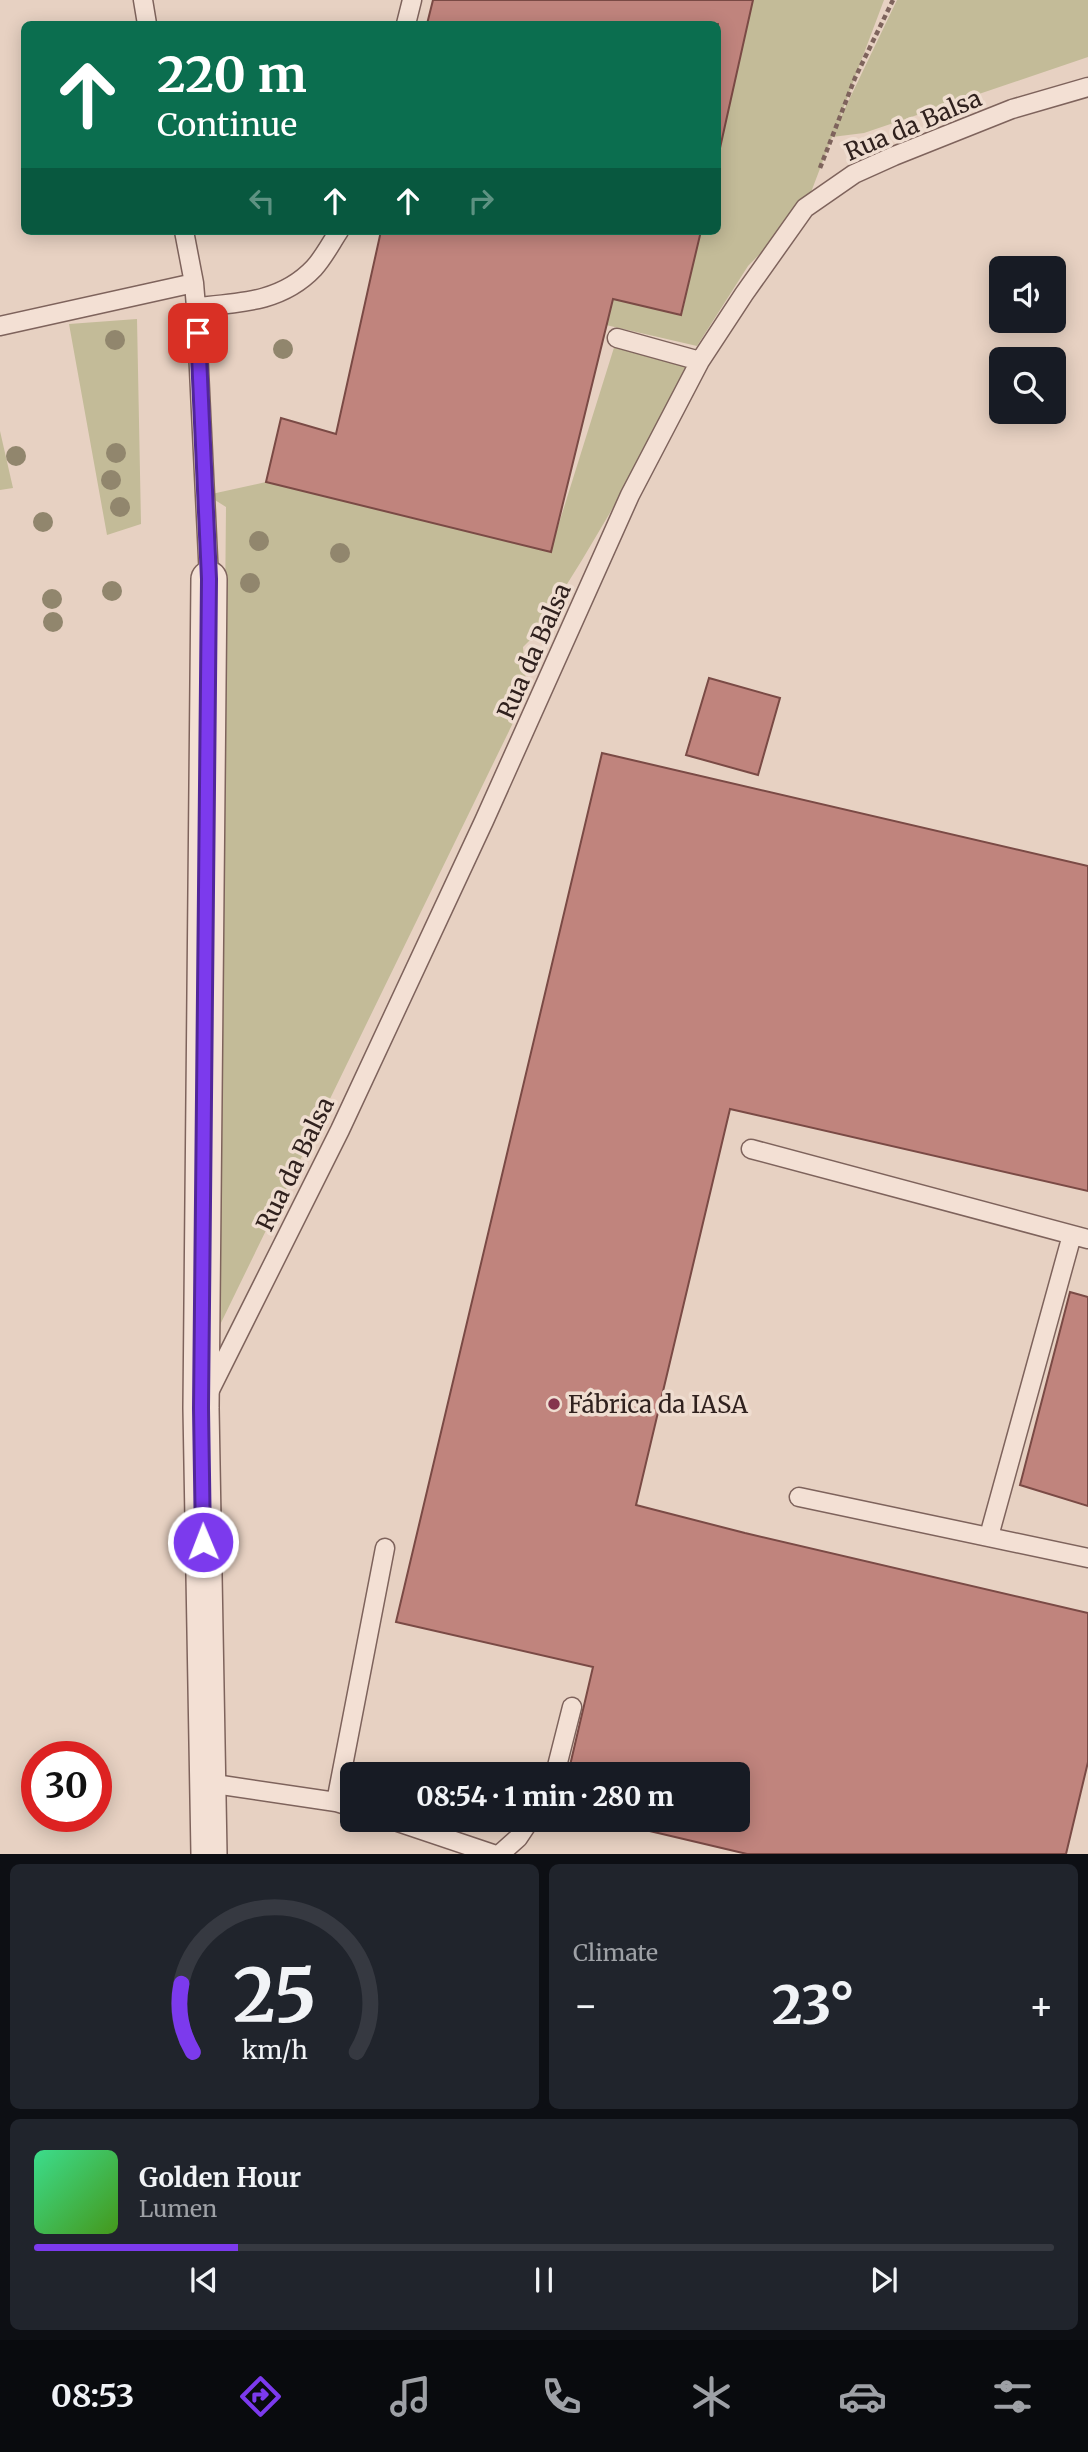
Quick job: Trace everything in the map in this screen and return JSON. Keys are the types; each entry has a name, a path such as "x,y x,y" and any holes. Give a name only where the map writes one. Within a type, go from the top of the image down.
{"street":[{"path":"209,579 201,1408 209,1853"}],"lane":[{"path":"143,0 146,21"},
{"path":"407,21 412,0"},
{"name":"Rua da Balsa","path":"201,1408 340,1130 484,821 630,495 700,361 805,208 854,174 894,156 1012,109 1088,87"},
{"path":"185,235 196,307 209,579"},
{"path":"196,307 252,302 288,289 314,268 336,235"},
{"path":"0,326 194,283"},
{"path":"617,338 700,361"},
{"path":"751,1149 1080,1237 989,1536"},
{"path":"799,1497 1088,1558"},
{"path":"351,1762 385,1548"},
{"path":"558,1762 572,1707"},
{"path":"208,1783 340,1803"},
{"path":"434,1832 500,1851 526,1853"},
{"path":"500,1851 522,1832"}],"path":[{"path":"805,208 855,78 893,0"}],"shaded area":[{"path":"753,0 884,0 837,125 897,0 1088,0 1088,57 864,133 832,137 805,208 748,266 697,346 606,325 613,299 682,314 700,235 721,235 721,144"},
{"path":"137,319 141,524 107,535 69,324"},
{"path":"617,338 700,361 582,560 536,634 523,647 527,694 218,1329 226,507 207,495 266,482 550,552"},
{"path":"0,431 13,488 0,490"}],"building":[{"path":"433,0 753,0 721,144 721,21 428,21"},
{"path":"380,235 700,235 681,315 613,299 551,552 266,482 281,418 336,434"},
{"path":"709,678 780,698 758,775 686,755"},
{"name":"Fábrica da IASA","path":"602,753 1088,866 1088,1191 730,1109 636,1505 1088,1613 1088,1762 1066,1854 747,1854 654,1832 750,1832 750,1762 571,1762 593,1667 396,1622"},
{"path":"1070,1292 1088,1297 1088,1506 1020,1485"}],"place":[{"name":"Fábrica da IASA","path":"554,1404"}],"route":[{"path":"198,333 209,539 201,1408 203,1542"}]}
